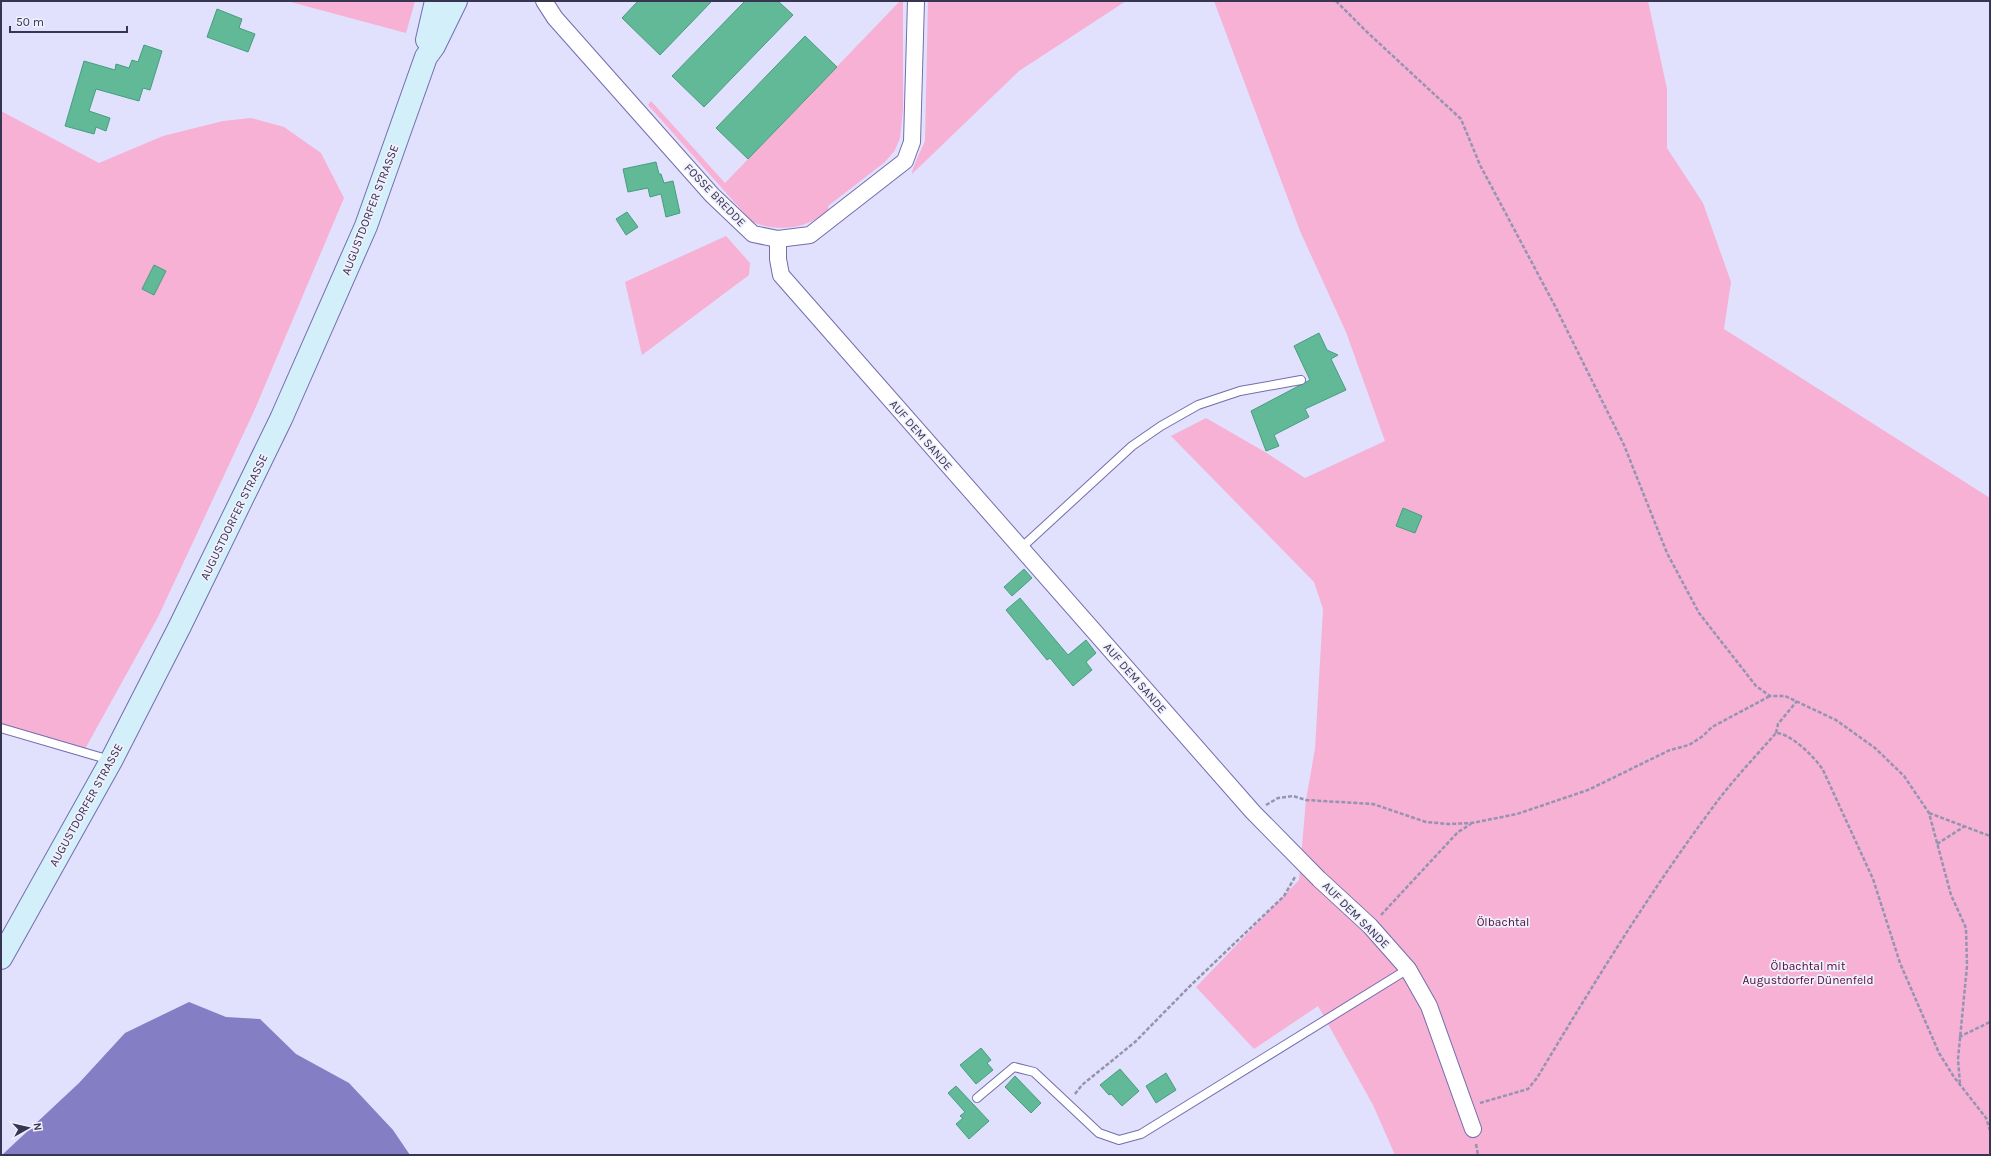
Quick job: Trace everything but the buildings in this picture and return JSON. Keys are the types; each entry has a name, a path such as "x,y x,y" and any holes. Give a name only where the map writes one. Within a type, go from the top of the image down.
{"main road":[{"name":"AUGUSTDORFER STRASSE","path":"426,57 426,44 436,1"},
{"name":"AUGUSTDORFER STRASSE","path":"1,958 111,761 180,626 281,419 366,226 426,57 434,46 456,1"}],"street":[{"name":"FOSSE BREDDE","path":"542,4 712,196 753,234 778,240 810,235 905,161 912,142 916,1"},
{"name":"AUF DEM SANDE","path":"778,240 780,275 1253,812 1370,926 1408,969 1429,1006 1473,1129"}],"lane":[{"path":"1020,549 1132,446 1161,426 1198,405 1240,391 1302,380"},
{"path":"1,728 111,761"},
{"path":"977,1098 1014,1067 1034,1072 1099,1133 1119,1140 1141,1134 1408,969"}],"path":[{"path":"1336,1 1367,32 1461,119 1480,165 1555,306 1624,445 1667,553 1699,613 1756,686 1770,696"},
{"path":"1253,812 1278,798 1293,796 1306,800 1373,804 1426,822 1472,823 1517,814 1588,790 1670,750 1689,745 1703,736 1712,727 1770,696 1785,696 1836,720 1875,748 1904,776 1929,813 1951,895 1966,928 1967,966 1958,1059 1960,1085"},
{"path":"1465,1107 1495,1100 1528,1089 1537,1078 1596,981 1644,907 1714,806 1776,733 1778,724 1797,701"},
{"path":"1776,733 1784,733 1818,762 1823,770 1873,879 1900,963 1939,1053 1960,1085 1986,1118 1990,1130"},
{"path":"1929,813 1990,836"},
{"path":"1370,926 1458,832 1472,823"},
{"path":"1937,844 1965,826"},
{"path":"1068,1104 1082,1086 1135,1042 1191,984 1284,896 1304,863"},
{"path":"1959,1037 1990,1022"}],"green space":[{"path":"287,1 415,1 406,33"},
{"path":"900,1 903,1 903,110 900,138 895,150 885,162 828,206 829,210 811,222 782,228 752,222 648,105 651,101 725,183"},
{"path":"928,1 1126,1 1019,71 912,174 915,163 925,141"},
{"path":"1214,1 1648,1 1667,89 1667,148 1703,203 1731,282 1724,329 1990,498 1990,1155 1395,1155 1373,1105 1318,1006 1254,1049 1196,987 1299,880 1306,800 1315,749 1323,609 1314,582 1171,436 1206,418 1265,452 1305,478 1385,441 1346,332 1300,231"},
{"path":"1,111 99,163 163,136 223,121 251,118 284,127 321,153 344,198 255,409 158,617 85,749 1,724"},
{"path":"726,236 750,263 749,275 642,355 625,282"}],"shaded area":[{"path":"189,1002 226,1017 260,1019 296,1054 349,1083 393,1130 410,1155 2,1155 79,1083 125,1033"}],"park label":[{"name":"Ölbachtal","path":"1503,922"},
{"name":"Ölbachtal mit Augustdorfer Dünenfeld","path":"1808,973"}]}
